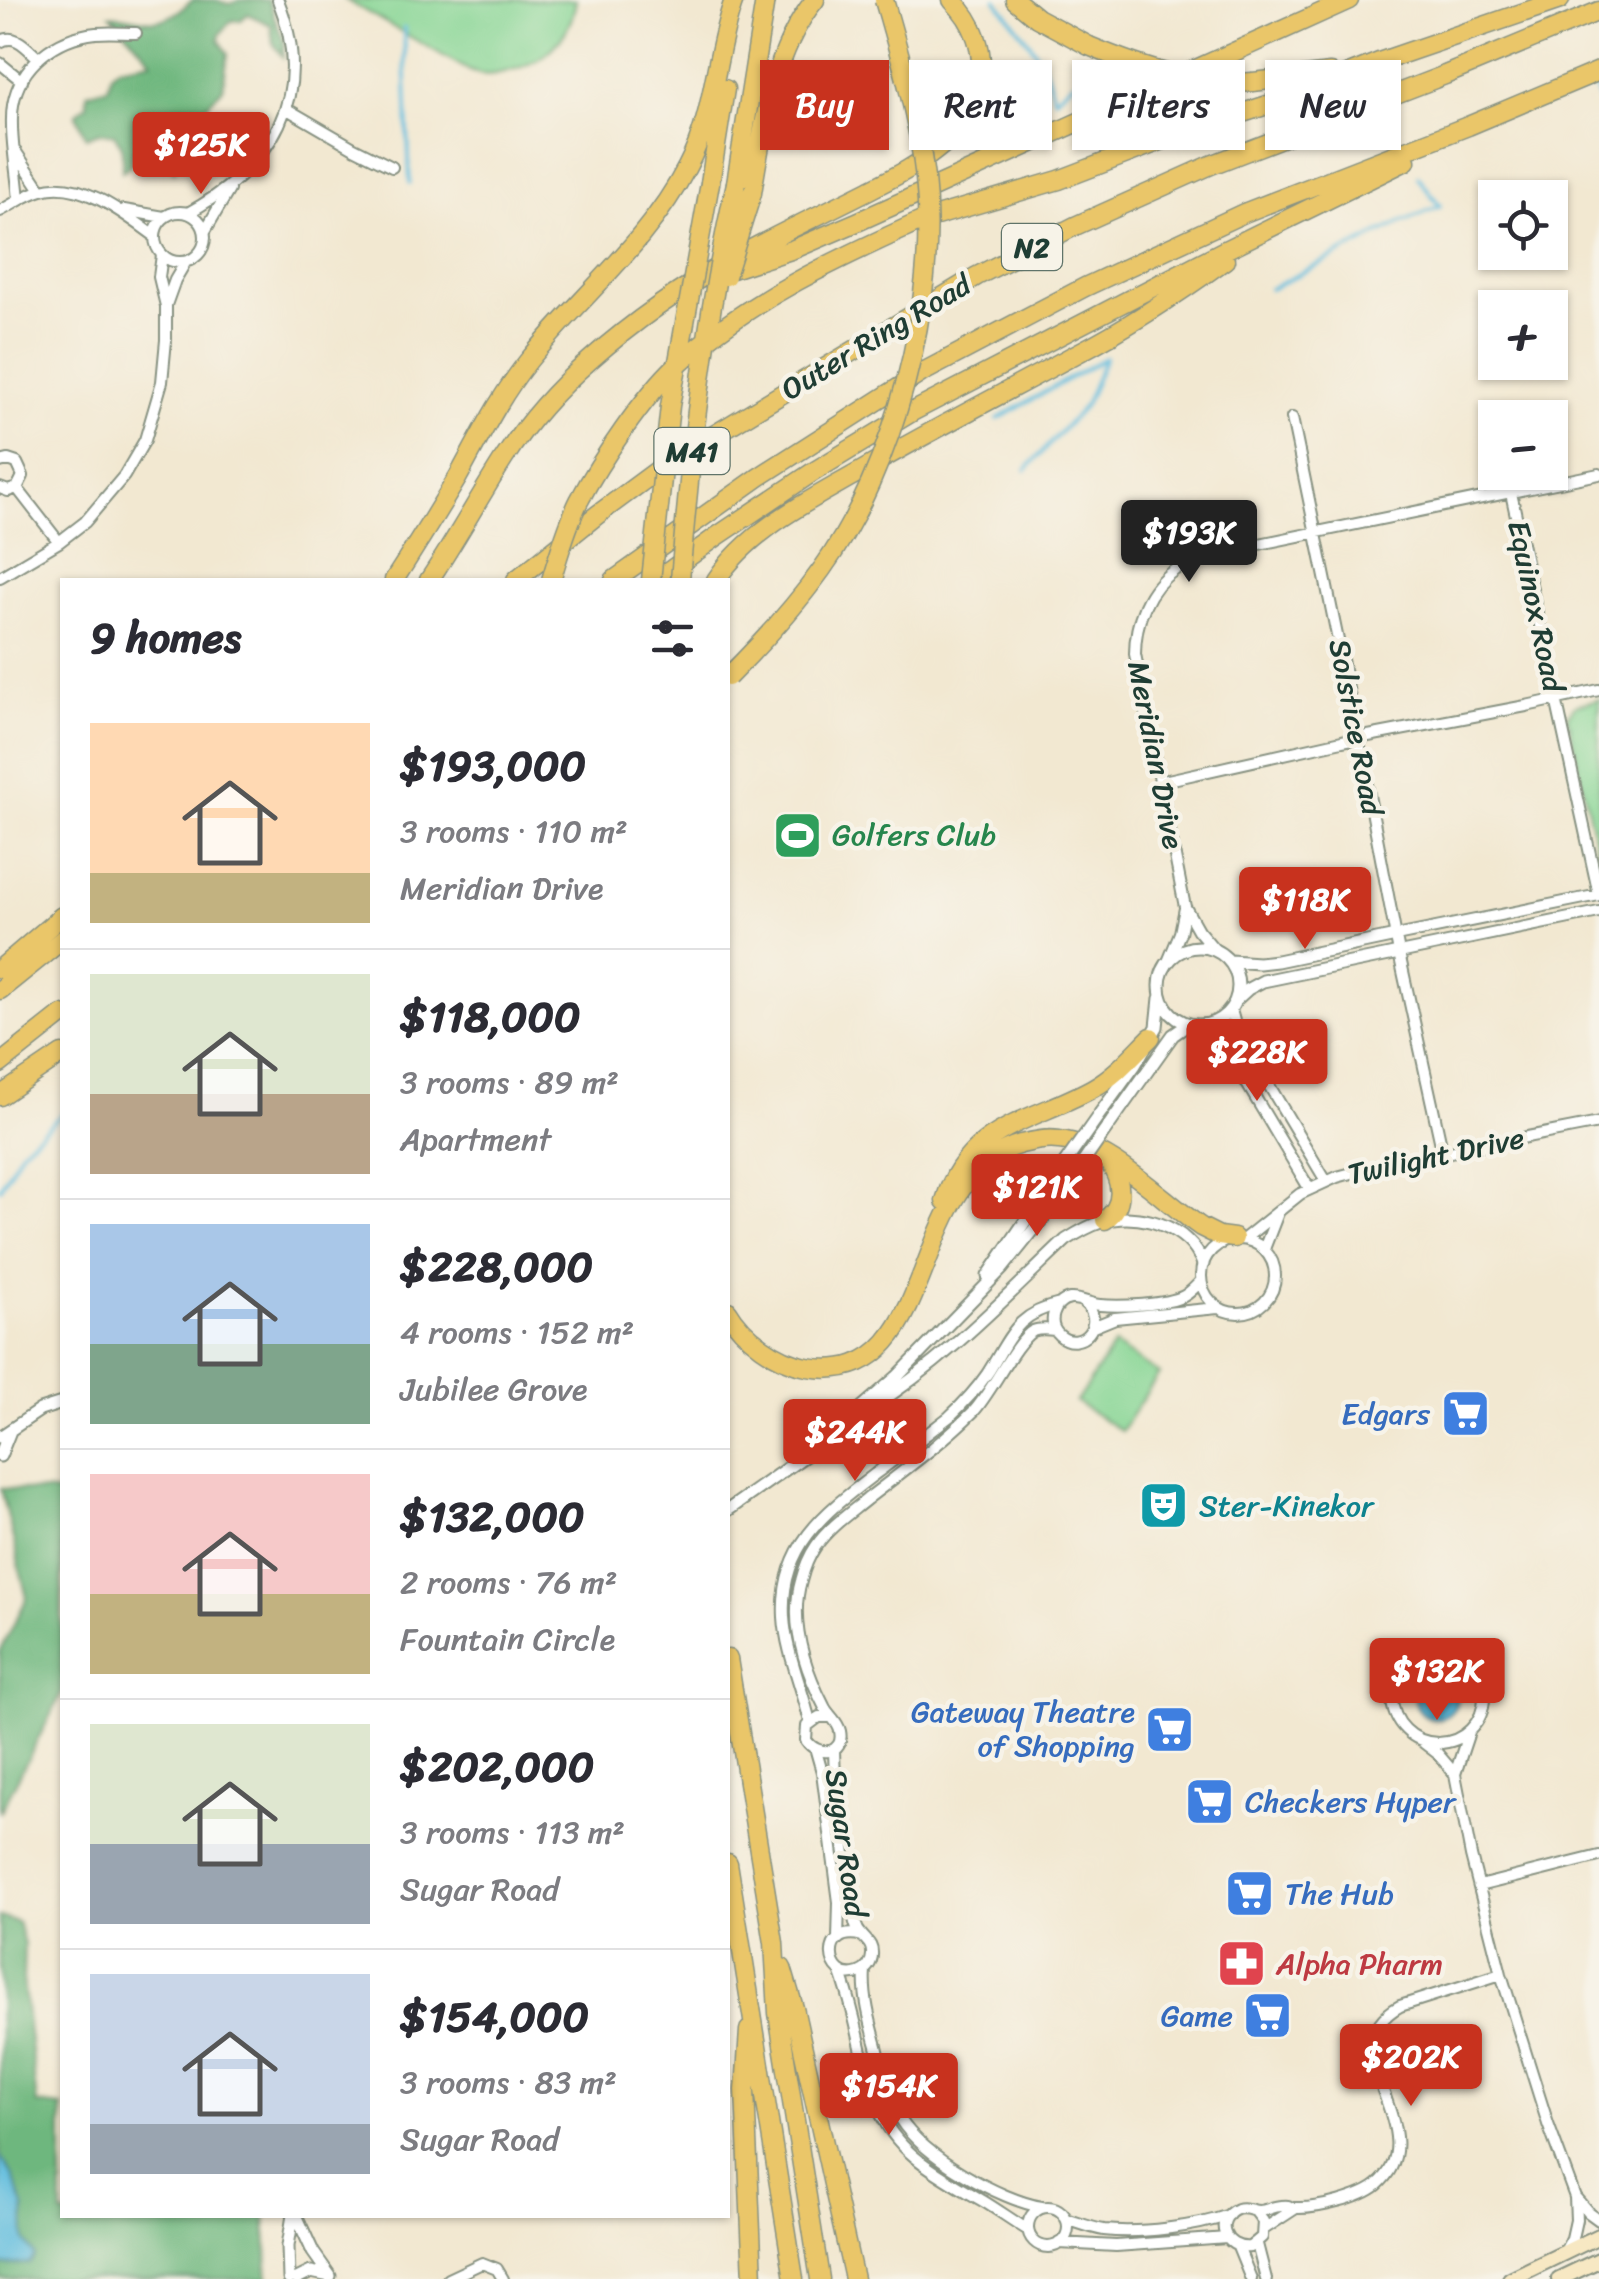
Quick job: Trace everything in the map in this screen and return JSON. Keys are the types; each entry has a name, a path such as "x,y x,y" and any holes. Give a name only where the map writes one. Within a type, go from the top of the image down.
{"highway":[{"name":"M41","path":"654,578 670,406 710,183 737,0"},
{"path":"395,578 527,362 660,213 678,184 705,124 725,28 737,0"},
{"name":"M41","path":"680,578 708,323 744,188 765,0"},
{"path":"744,188 759,150 782,58 816,0"},
{"path":"730,676 774,630 824,566 858,508 879,460 910,366 923,294 928,214 919,138 884,0"},
{"path":"430,578 506,454 544,406 590,360 700,277 893,178 938,150 966,116 981,80 980,43 972,25 952,0"},
{"path":"1015,0 1037,18 1128,62 1214,82 1265,81"},
{"path":"700,277 730,272 794,249 1348,0"},
{"path":"1385,60 1560,0"},
{"name":"Outer Ring Road","path":"519,578 666,464 976,276 1211,165 1599,11"},
{"name":"Outer Ring Road","path":"617,578 759,477 894,390 1085,286 1244,212 1599,71"},
{"path":"657,578 814,472 912,412 1300,212 1543,93"},
{"path":"552,578 579,502 623,433 674,368 772,296 805,276 926,220 1059,180 1187,130 1265,105"},
{"path":"718,578 746,544 780,519 926,434 1081,352 1300,212"},
{"path":"0,969 60,918"},
{"path":"0,980 60,931"},
{"path":"0,990 60,942"},
{"path":"0,1064 60,1017"},
{"path":"0,1074 60,1031"},
{"path":"941,1226 954,1174 973,1150 1004,1128 1095,1087 1120,1069 1151,1037"},
{"path":"0,1096 60,1055"},
{"path":"730,1313 753,1340 800,1366 830,1370 864,1362 878,1352 898,1326 941,1226 973,1173 994,1155 1034,1140 1080,1144 1101,1154 1201,1227 1219,1236 1239,1239"},
{"path":"1101,1154 1114,1170 1120,1192 1117,1208 1105,1220"},
{"path":"730,1670 774,1943 778,2013 820,2279"},
{"path":"730,1875 794,2279"},
{"path":"774,1943 794,2008 854,2279"},
{"path":"752,2009 745,2090 753,2279"}],"main road":[{"path":"1510,2279 1599,2236"},
{"path":"1559,2279 1599,2260"}],"street":[{"path":"188,213 232,184 265,150 287,110 293,73 292,44 278,0"},
{"path":"19,200 13,105 22,81 38,58 56,44 81,36 136,33"},
{"path":"0,42 14,39 38,58"},
{"path":"0,63 22,81"},
{"path":"287,110 392,167"},
{"path":"16,151 42,190"},
{"path":"166,306 185,263 204,247 205,231 232,184"},
{"path":"0,210 42,190 62,188 118,209 164,218"},
{"path":"118,209 155,236"},
{"path":"185,263 162,255 155,243 159,223 172,213 188,213 196,217 205,231"},
{"path":"0,577 59,542 84,522 124,476 145,440 162,382 166,340 166,306 159,277 162,255"},
{"name":"Solstice Road","path":"1292,418 1443,1154"},
{"path":"0,462 13,461 23,476 17,488 0,488"},
{"name":"Meridian Drive","path":"1214,950 1185,907 1135,654 1140,616 1160,583 1199,558 1599,474"},
{"path":"17,488 59,542"},
{"name":"Equinox Road","path":"1511,493 1599,895"},
{"path":"1159,782 1358,737 1599,690"},
{"path":"1230,961 1277,961 1599,895"},
{"name":"Meridian Drive","path":"1168,962 1185,907"},
{"path":"981,1289 1060,1170 1173,1035 1186,1026 1214,1023 1248,989 1263,981 1599,912"},
{"path":"838,1429 908,1366 1002,1269 1073,1177 1151,1037 1159,1018 1161,976 1178,953 1204,947 1230,961 1238,978 1236,1028 1326,1180"},
{"path":"1160,991 1164,1005 1174,1016 1211,1030 1221,1040 1309,1188"},
{"name":"Twilight Drive","path":"1239,1239 1326,1180 1599,1123"},
{"path":"1264,1250 1280,1208"},
{"path":"730,1509 951,1351 1066,1240 1105,1220 1138,1218 1165,1226 1192,1244 1203,1264 1201,1280 1207,1296 1219,1308"},
{"path":"1060,1304 1053,1316 1055,1330 1062,1337 1075,1340 1108,1320 1126,1316 1219,1308 1247,1312 1268,1299 1275,1285 1276,1272 1270,1256 1255,1242 1239,1239 1214,1247 1203,1264"},
{"path":"810,1722 784,1620 784,1594 797,1549 811,1528 949,1418 987,1374 1010,1333 1027,1316 1071,1299 1107,1305 1176,1299 1188,1294 1201,1280"},
{"path":"1083,1302 1093,1315 1092,1328"},
{"path":"829,1717 810,1722 805,1733 816,1751 834,1749 841,1736 803,1659 796,1602 817,1544 841,1520 957,1428 984,1400 1030,1333 1055,1330"},
{"path":"0,1456 5,1434 40,1410 60,1404"},
{"path":"1455,1774 1469,1732 1484,1704 1482,1682 1460,1656 1428,1652 1402,1666 1392,1687 1394,1711 1408,1732 1455,1774 1501,1974 1548,2124 1576,2197 1599,2220"},
{"path":"1419,1739 1440,1744 1469,1732"},
{"name":"Sugar Road","path":"834,1749 852,1912 862,1936"},
{"name":"Sugar Road","path":"816,1751 836,1875 838,1938"},
{"path":"1479,1886 1599,1856"},
{"path":"1227,2238 1116,2246 1040,2245 1028,2230 931,2170 896,2140 876,2104 848,1993 832,1962 831,1950 838,1938 849,1934 862,1936 870,1944 871,1961 865,1970 866,1997 888,2090 908,2130 924,2147 1009,2199 1057,2209 1066,2219 1093,2228 1124,2231 1193,2225 1242,2208 1256,2212 1336,2202 1364,2193 1379,2183 1394,2162 1397,2136 1372,2049 1377,2028 1386,2016 1410,2002 1501,1974"},
{"path":"840,1971 853,1974 865,1970"},
{"path":"1565,2252 1576,2220 1576,2197"},
{"path":"1028,2230 1030,2216 1042,2208"},
{"path":"1264,2229 1296,2208"},
{"path":"1238,2247 1250,2248 1262,2237 1263,2221 1256,2212"},
{"path":"1229,2215 1224,2228 1227,2238 1238,2247 1250,2279"},
{"path":"293,2218 288,2246 293,2279 311,2272 332,2277"},
{"path":"296,2218 313,2252 332,2277"},
{"path":"1059,2243 1067,2232 1066,2219"},
{"path":"1257,2244 1266,2279"},
{"path":"448,2279 482,2263 497,2269 503,2279"}],"green space":[{"path":"193,0 229,4 268,0 284,42 283,57 273,43 271,25 248,14 231,21 219,40 228,53 223,88 198,115 195,131 189,129 180,137 174,170 164,145 158,141 133,151 130,166 122,171 122,146 114,134 99,132 86,137 76,114 87,105 87,93 108,87 111,74 119,67 152,61 111,15 155,21 171,16"},
{"path":"346,0 576,0 568,27 554,47 533,62 488,75 468,70"},
{"path":"1599,699 1599,859 1567,716 1575,705"},
{"path":"1114,1345 1159,1374 1121,1431 1076,1402"},
{"path":"1,1488 60,1493 60,1697 0,1813 0,1652 27,1598"},
{"path":"0,1917 18,1922 24,1945 23,1979 37,2104 60,2107 60,2218 266,2218 268,2279 0,2279"}],"water":[{"path":"1436,1676 1450,1683 1457,1697 1450,1711 1436,1718 1422,1711 1415,1697 1422,1683"},
{"path":"0,2156 24,2206 25,2241 35,2255 30,2263 0,2266"}],"waterway":[{"path":"996,0 1039,58 1055,98 1072,84"},
{"path":"404,28 410,183"},
{"path":"1560,96 1599,85"},
{"path":"1596,86 1599,99"},
{"path":"1270,289 1440,206 1418,176"},
{"path":"1026,470 1085,405 1105,358"},
{"path":"998,419 1103,359"},
{"path":"0,1188 23,1148 60,1116"}],"place":[{"name":"Golfers Club","path":"797,835"},
{"name":"Edgars","path":"1465,1414"},
{"name":"Ster-Kinekor","path":"1164,1506"},
{"name":"Gateway Theatre of Shopping","path":"1170,1729"},
{"name":"Checkers Hyper","path":"1210,1802"},
{"name":"The Hub","path":"1250,1894"},
{"name":"Alpha Pharm","path":"1241,1964"},
{"name":"Game","path":"1268,2016"}]}
